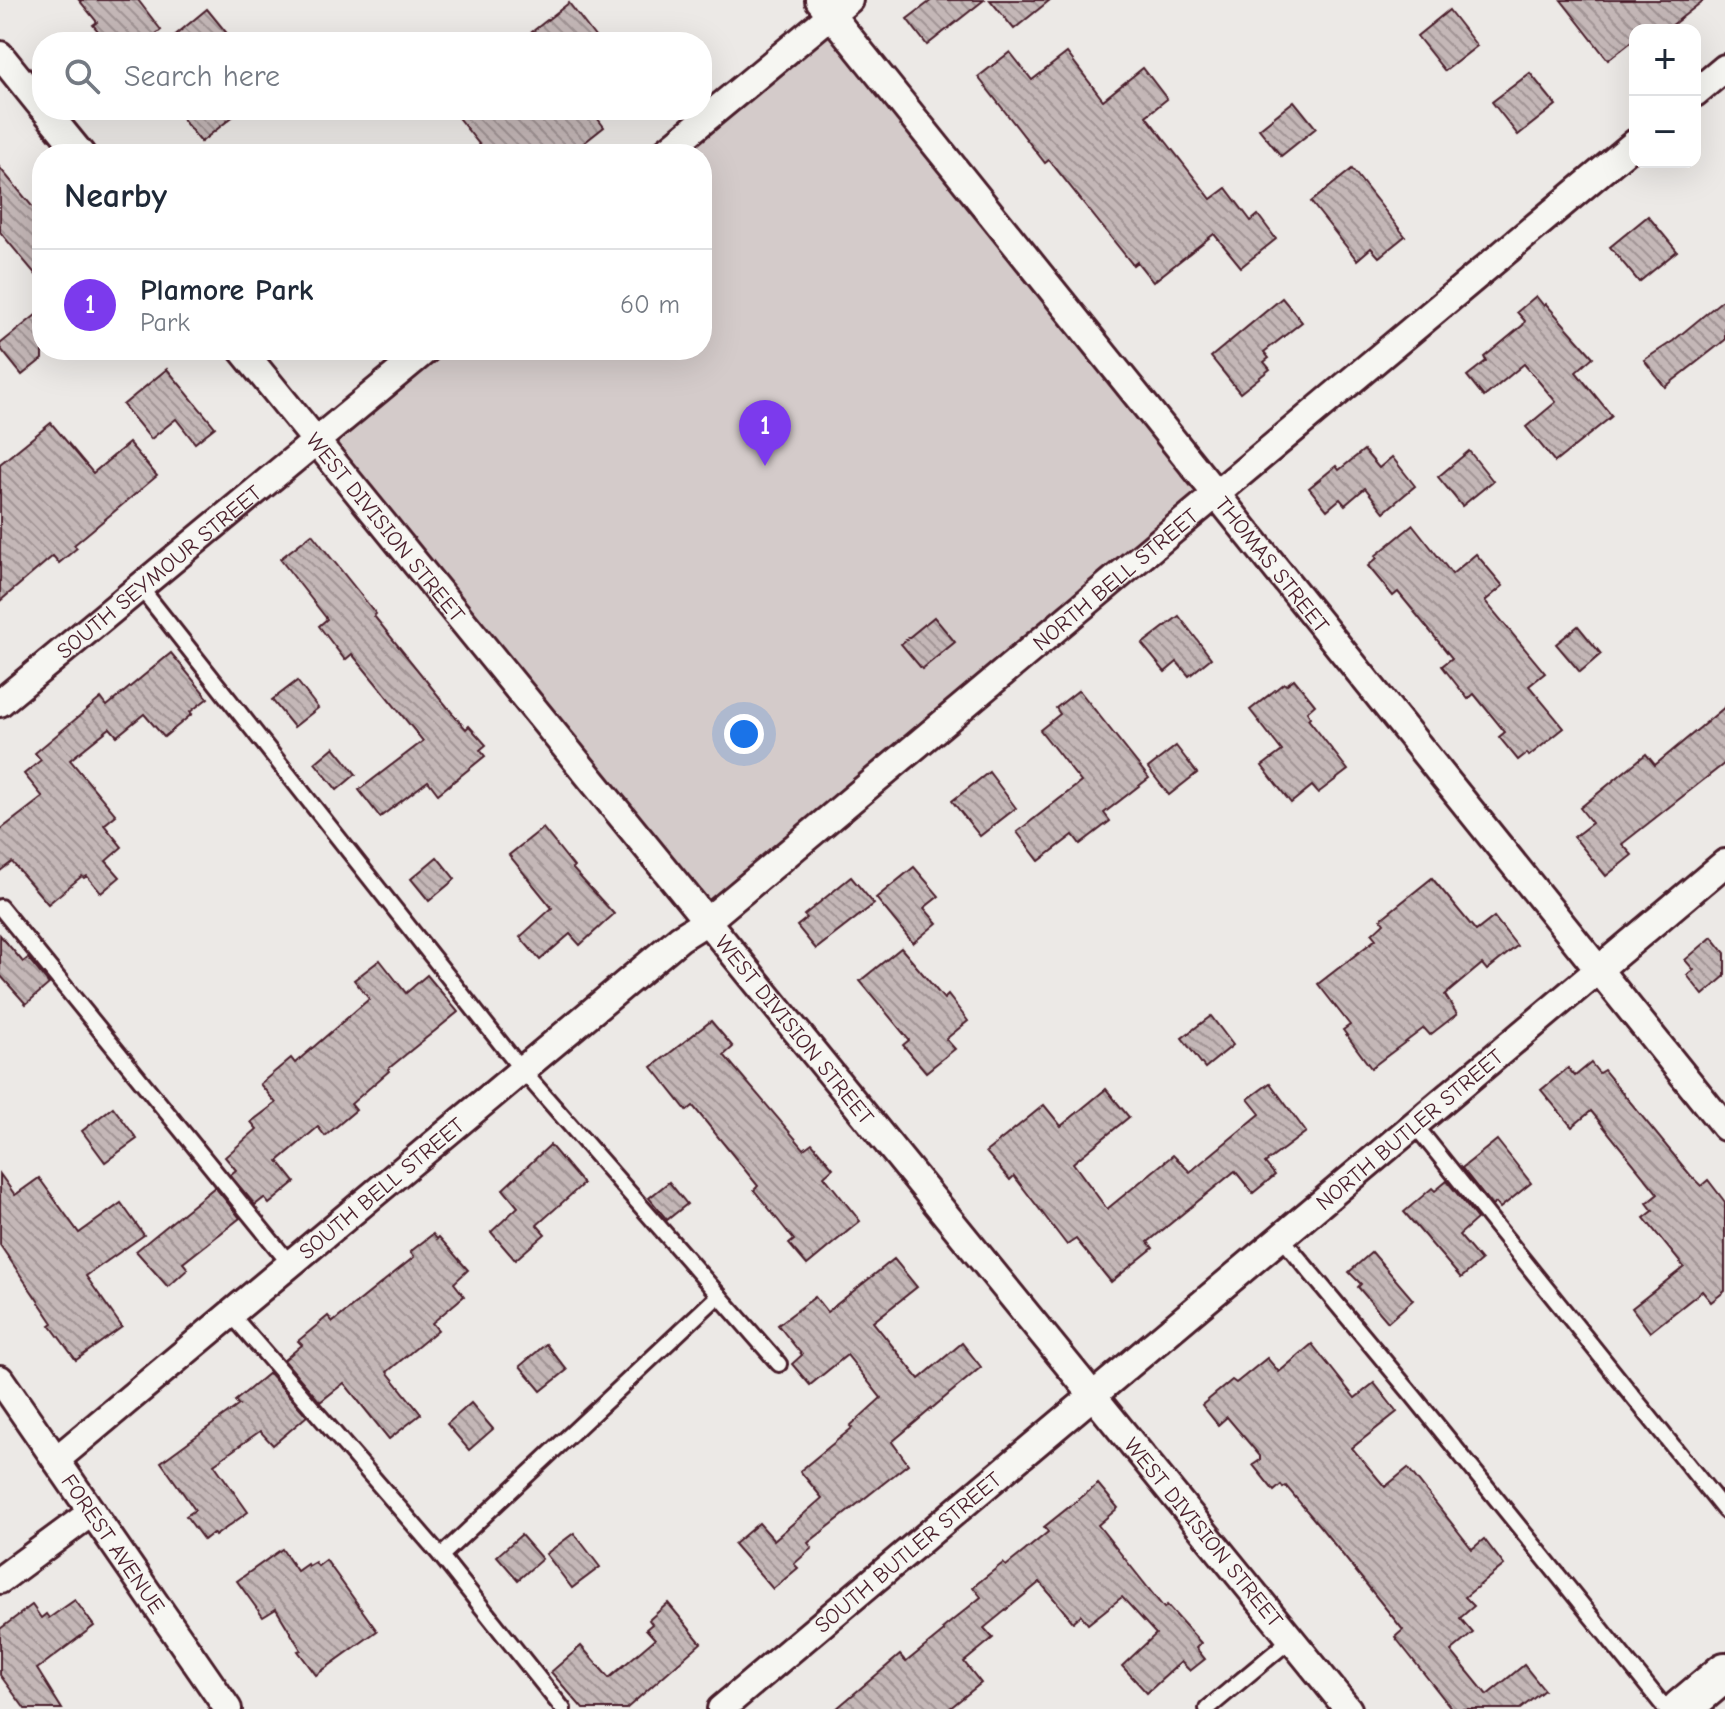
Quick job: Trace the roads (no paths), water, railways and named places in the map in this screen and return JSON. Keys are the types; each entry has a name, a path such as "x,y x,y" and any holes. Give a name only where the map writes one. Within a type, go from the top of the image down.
{"street":[{"path":"712,111 833,5"},
{"name":"THOMAS STREET","path":"833,5 1217,494 1725,1127"},
{"path":"0,55 32,94"},
{"path":"1701,88 1725,68"},
{"path":"53,120 73,144"},
{"path":"674,144 702,120"},
{"name":"NORTH BELL STREET","path":"707,921 1629,148"},
{"name":"WEST DIVISION STREET","path":"250,360 1348,1709"},
{"name":"SOUTH SEYMOUR STREET","path":"0,703 414,360"},
{"name":"NORTH BUTLER STREET","path":"1093,1395 1725,863"},
{"name":"SOUTH BELL STREET","path":"56,1460 521,1069 680,938 707,921"},
{"name":"FOREST AVENUE","path":"0,1379 228,1709"},
{"name":"SOUTH BUTLER STREET","path":"721,1709 1093,1395"},
{"path":"0,1580 92,1512"},
{"path":"1681,1709 1725,1672"}],"lane":[{"path":"140,587 521,1069 779,1364"},
{"path":"0,907 290,1264"},
{"path":"1414,1124 1725,1511"},
{"path":"1281,1237 1666,1709"},
{"path":"441,1556 719,1295"},
{"path":"230,1313 441,1556 563,1709"},
{"path":"1207,1709 1291,1639"}],"place":[{"name":"Plamore Park","path":"765,466"}]}
